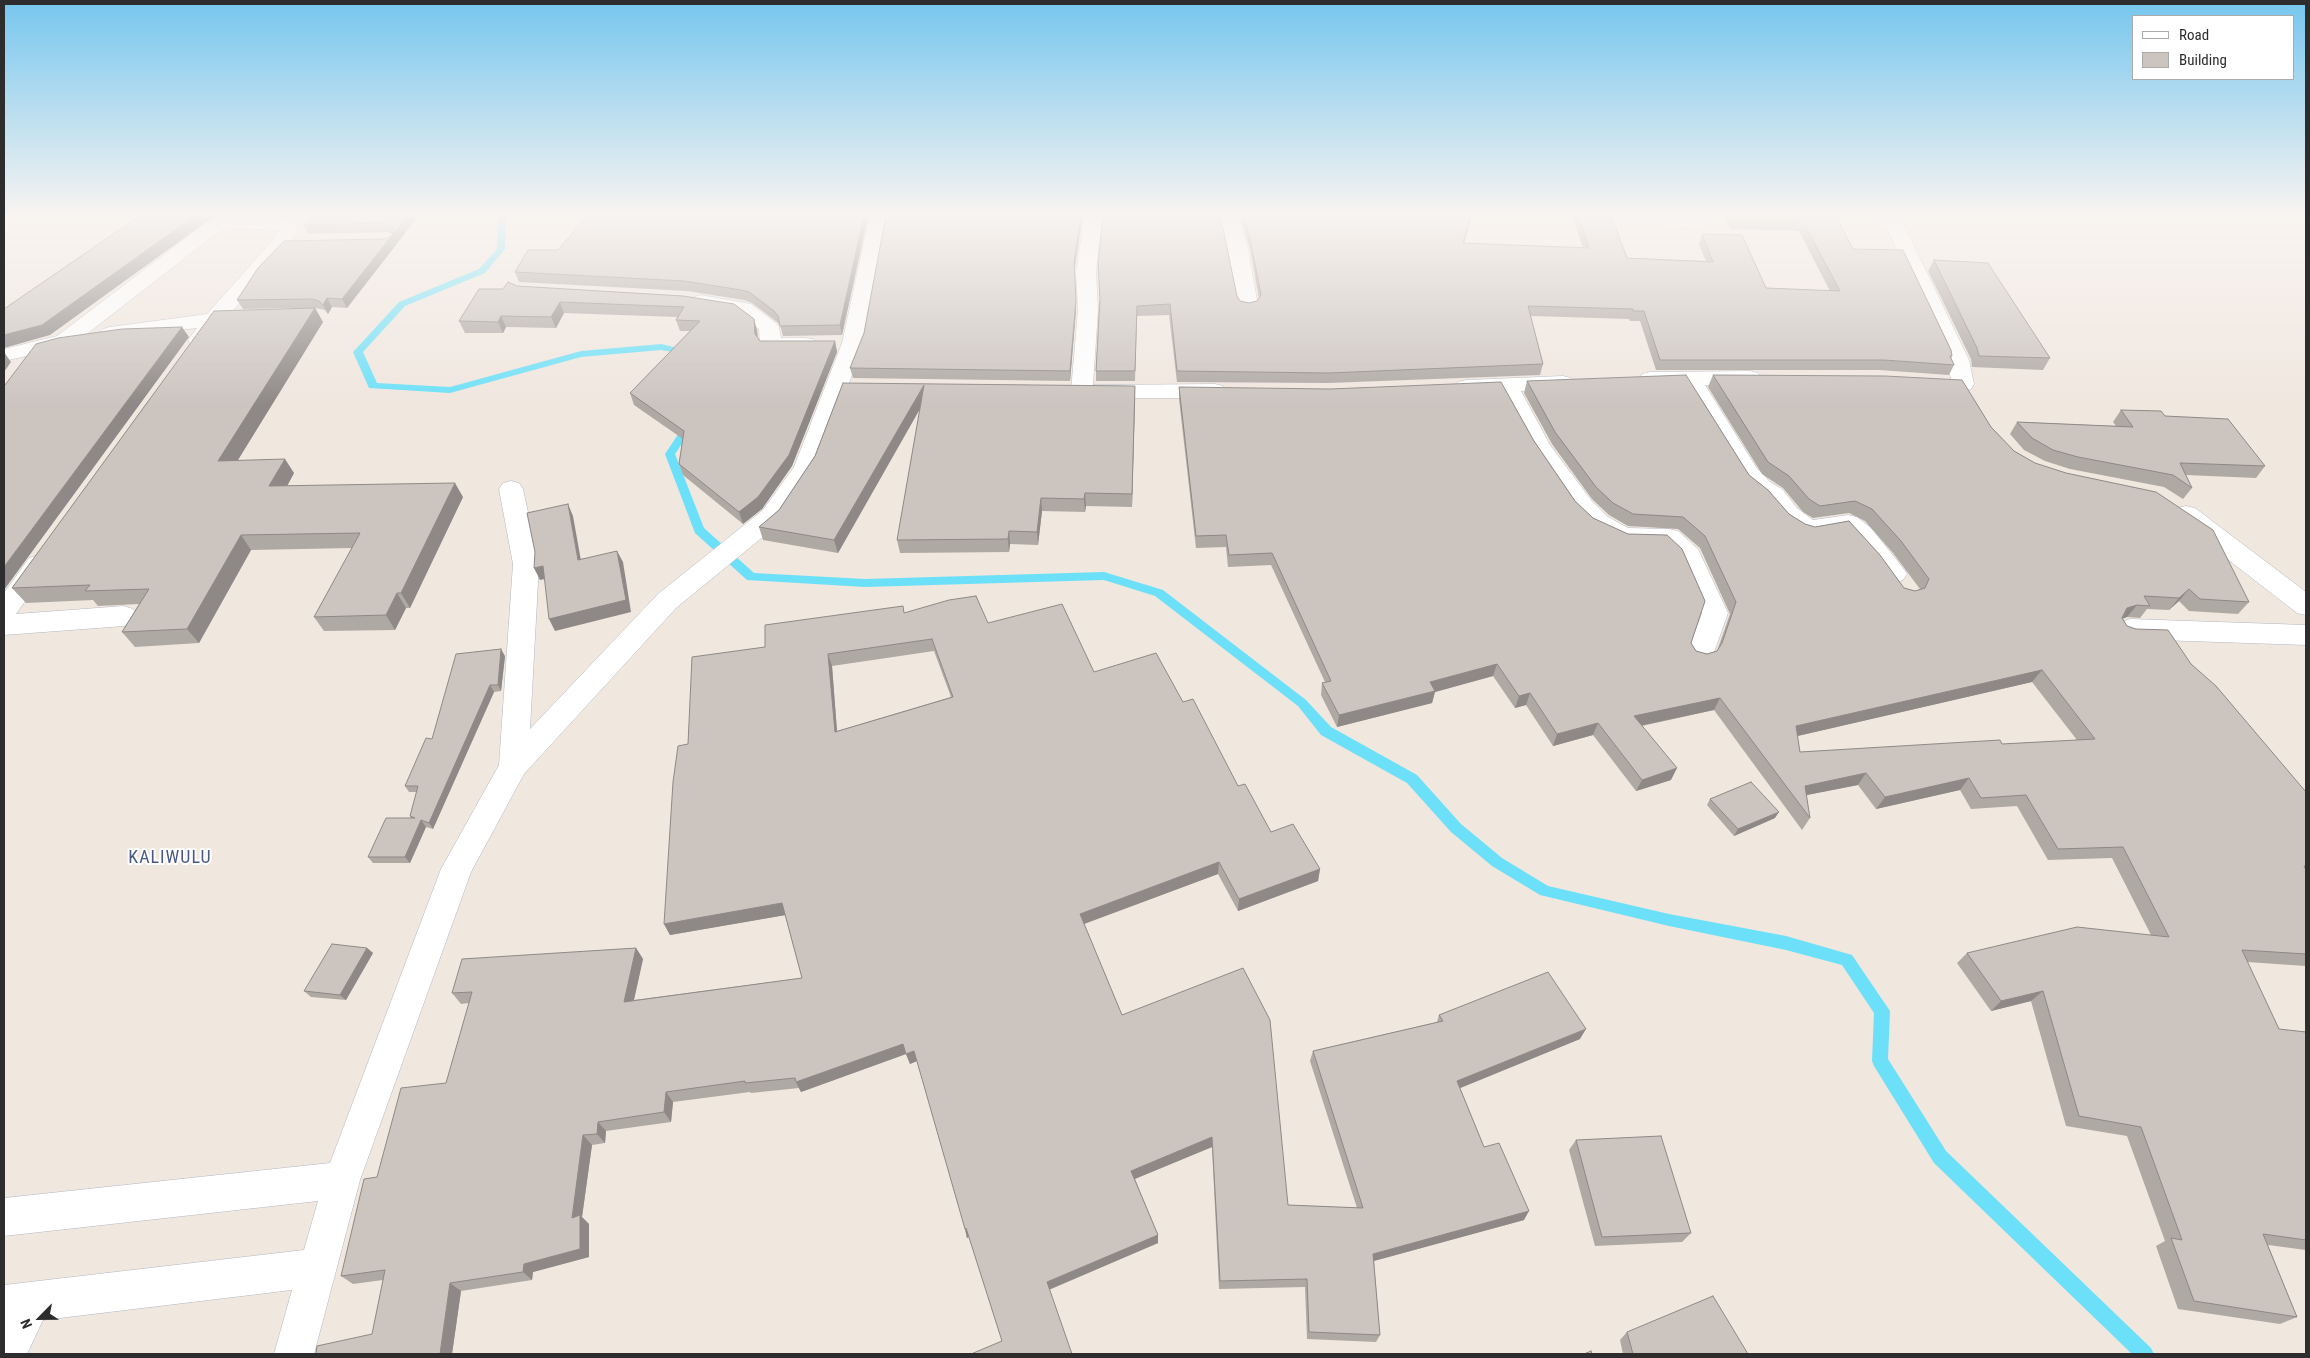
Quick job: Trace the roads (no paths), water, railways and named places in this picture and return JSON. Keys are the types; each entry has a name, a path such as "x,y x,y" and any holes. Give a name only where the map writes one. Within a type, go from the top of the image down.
{"street":[{"path":"65,340 146,278"},
{"path":"186,358 215,318 254,278"},
{"path":"294,1354 342,1180 458,869 514,766 667,600 772,516 805,468 847,387 838,344 859,278"},
{"path":"1086,278 1088,310 1072,390 1241,391"},
{"path":"1243,278 1248,306"},
{"path":"1920,278 1948,336 1958,360 1963,384 1974,404"},
{"path":"677,298 744,308 769,327 771,345 838,344"},
{"path":"4,355 65,340 215,318 243,318"},
{"path":"16,373 34,349"},
{"path":"1690,378 1753,480 1773,495 1794,519 1809,529 1841,523 1855,528 1907,592"},
{"path":"1632,380 1770,378"},
{"path":"1938,381 1963,384"},
{"path":"1448,388 1583,382"},
{"path":"1508,386 1540,447 1582,506 1599,523 1624,536 1669,537 1689,555 1715,613 1701,654"},
{"path":"511,489 526,564 514,766"},
{"path":"2172,505 2238,552 2306,606"},
{"path":"4,612 49,549"},
{"path":"4,625 124,616"},
{"path":"2127,629 2306,635"},
{"path":"4,1217 342,1180"},
{"path":"6,1354 18,1303 317,1268"}],"waterway":[{"path":"464,278 402,304 358,352 373,386 450,390 581,354 661,347 687,353"},
{"path":"691,423 670,454 699,530 751,577 865,583 1104,576 1159,593 1302,703 1326,731 1412,779 1456,828 1497,862 1545,891 1669,920 1786,943 1847,960 1882,1011 1880,1061 1940,1157 2145,1354"}],"district":[{"name":"KALIWULU","path":"170,858"}]}
